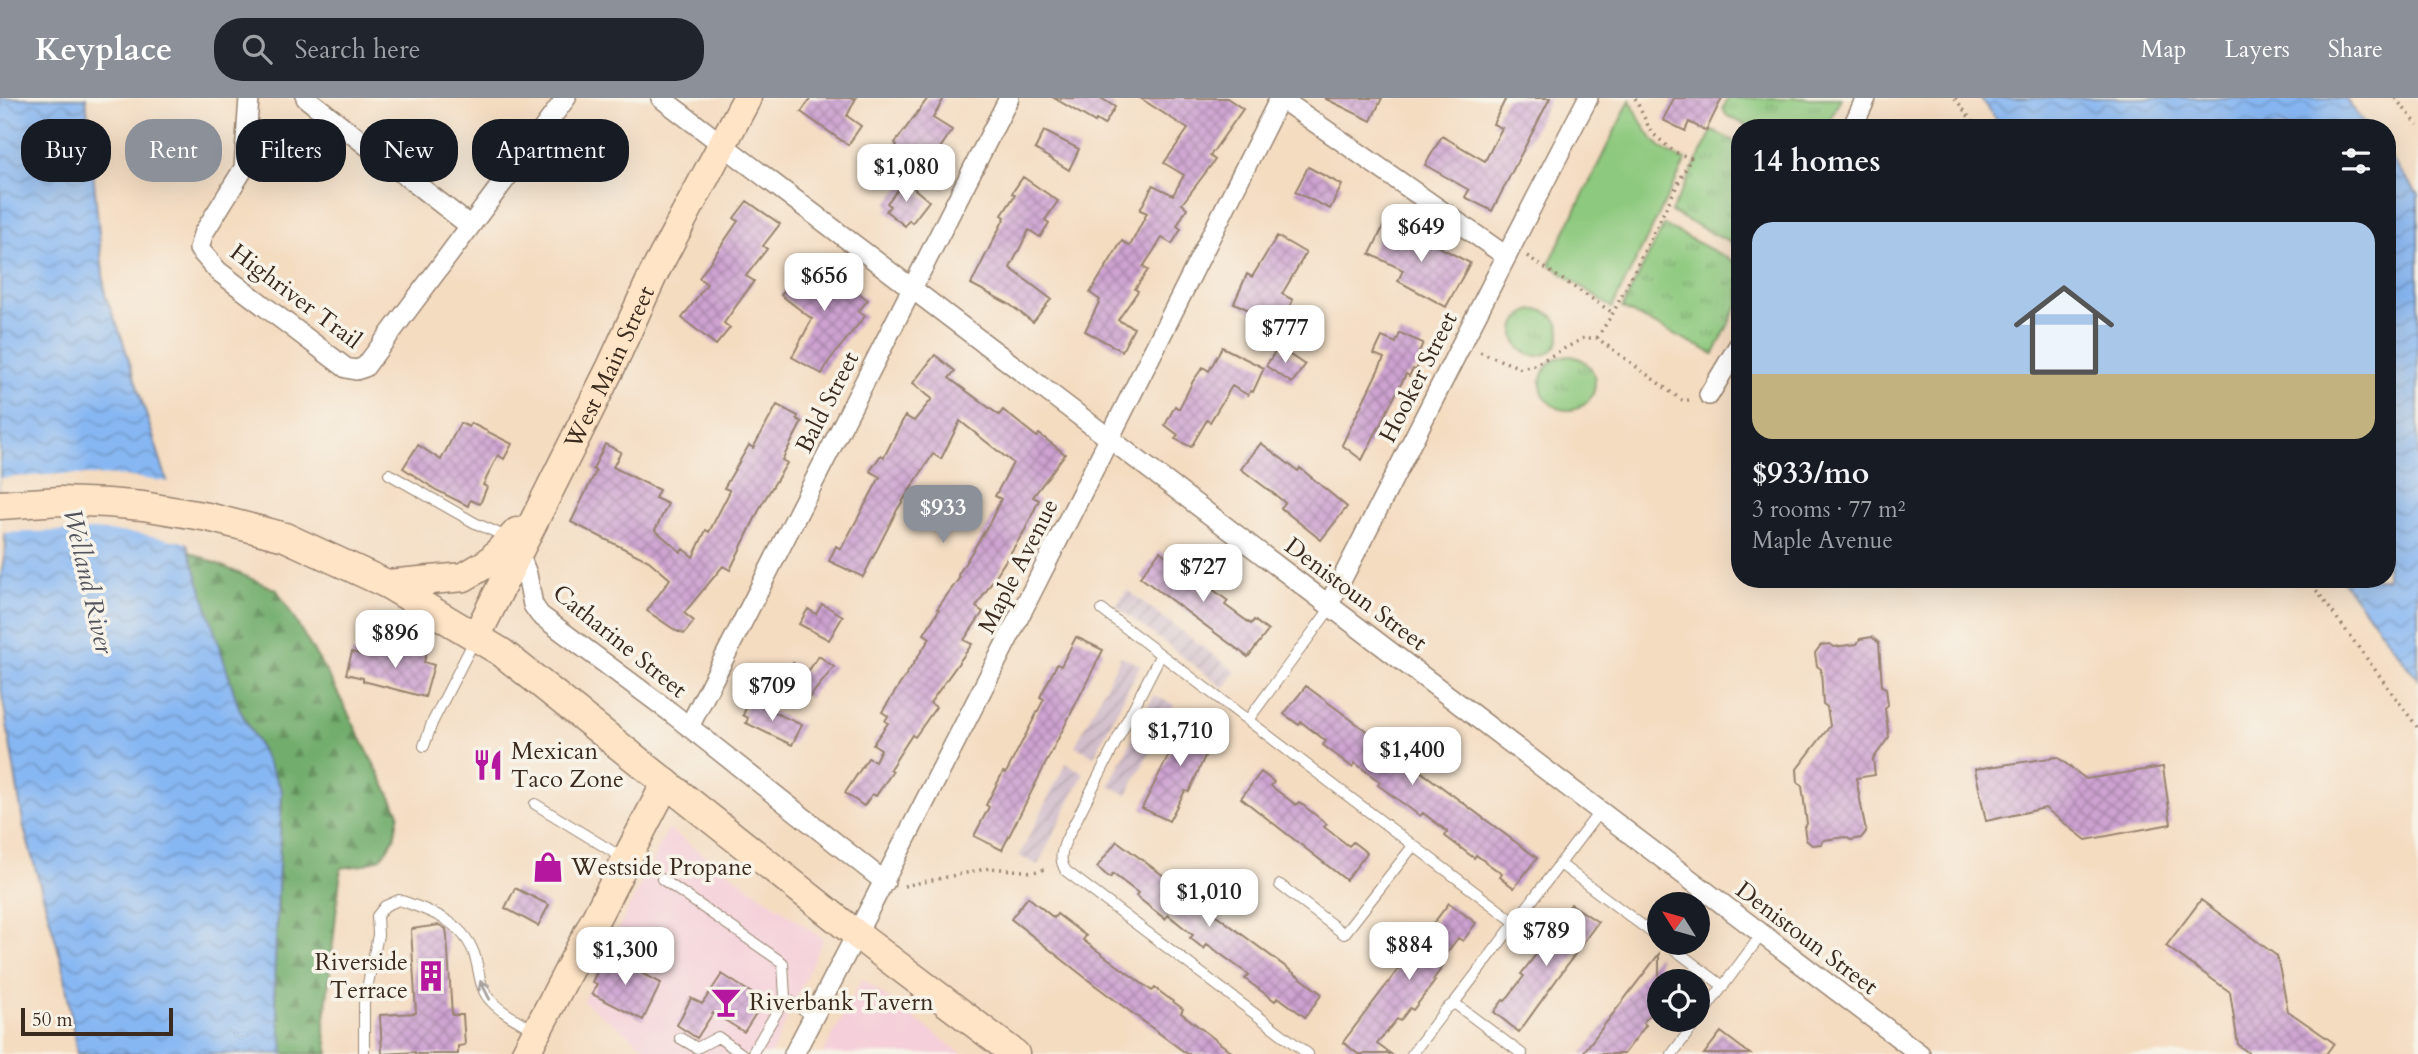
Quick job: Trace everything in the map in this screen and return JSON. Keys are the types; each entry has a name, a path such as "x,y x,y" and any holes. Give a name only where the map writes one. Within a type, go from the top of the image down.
{"main road":[{"name":"West Main Street","path":"476,637 521,538 611,367 653,275 747,98"},
{"path":"0,505 60,501 108,503 208,517 285,537 387,583 501,652 856,934 1015,1054"},
{"path":"387,583 464,577 482,568 521,538"},
{"path":"531,1043 666,783"}],"street":[{"name":"Highriver Trail","path":"249,98 244,167 204,234 199,249 219,271 346,368 356,370 365,367 566,98"},
{"path":"306,98 470,226"},
{"name":"Denistoun Street","path":"661,98 1920,1054"},
{"name":"Bald Street","path":"689,727 1009,98"},
{"path":"1280,98 1509,249"},
{"name":"Maple Avenue","path":"793,1054 886,879 1280,98"},
{"name":"Hooker Street","path":"1330,605 1588,98"},
{"path":"1856,119 1866,98"},
{"path":"1709,395 1731,358"},
{"name":"Catharine Street","path":"521,538 531,599 536,610 886,879"}],"lane":[{"path":"389,474 475,523 521,538"},
{"path":"1248,720 1330,605"},
{"path":"1102,610 1516,923"},
{"path":"424,746 432,723 476,637"},
{"path":"1160,656 1066,840 1060,857 1062,864 1066,872 1308,1054"},
{"path":"535,804 626,860"},
{"path":"1412,1054 1600,811"},
{"path":"1280,885 1345,933 1413,846"},
{"path":"1560,864 1647,929"},
{"path":"662,879 783,963 785,998 752,1054"},
{"path":"364,1054 364,1003 378,935 377,916 385,906 399,900 428,910 458,928 472,946 479,981 489,1000 505,1013 531,1043"},
{"path":"1672,1054 1762,934"},
{"path":"1683,956 1723,986"},
{"path":"785,998 813,1016"},
{"path":"1454,1003 1521,1054"},
{"path":"680,1038 697,1048 718,1037 742,1054"}],"path":[{"path":"1597,338 1613,313 1691,158 1674,152 1651,132 1634,98"},
{"path":"1955,98 1970,119"},
{"path":"2395,98 2418,125"},
{"path":"1509,249 1525,255 1613,313"},
{"path":"1463,344 1520,368 1534,365 1584,338 1597,338 1683,401 1709,395"},
{"path":"2315,588 2418,728"},
{"path":"886,879 903,886 990,868 1034,872 1062,864"}],"shaded area":[{"path":"1127,590 1236,672 1224,688 1116,606"},
{"path":"1121,656 1140,665 1094,756 1075,746"},
{"path":"1154,695 1174,705 1127,795 1109,786"},
{"path":"1066,763 1084,773 1038,865 1019,856"},
{"path":"668,829 823,939 771,1054 654,1054 583,1001"},
{"path":"862,979 962,1054 823,1054"}],"green space":[{"path":"1728,98 1841,98 1830,119 1734,119 1726,115 1723,108"},
{"path":"1630,100 1651,138 1666,151 1686,160 1612,308 1549,264"},
{"path":"1712,131 1731,139 1731,243 1671,212"},
{"path":"1664,225 1731,260 1731,319 1714,354 1622,308"},
{"path":"1537,310 1553,317 1560,333 1553,349 1537,356 1521,349 1514,333 1521,317"},
{"path":"1568,356 1587,364 1595,383 1587,402 1568,410 1549,402 1541,383 1549,364"},
{"path":"188,551 277,590 332,682 399,813 394,839 381,858 364,865 341,868 324,1028 329,1054 284,1054 282,1049 274,987 282,790 239,708"}],"water":[{"name":"Welland River","path":"0,98 86,98 88,119 21,119 21,182 94,182 105,295 121,335 239,708 282,790 274,987 284,1054 77,1054 63,966 24,828 0,682 0,581 6,546 0,502"},
{"path":"1980,98 2345,98 2361,119 1995,119"},
{"path":"2396,165 2418,194 2418,679 2348,588 2396,588"}],"pier":[{"path":"62,474 122,476 170,482 189,543 141,534 94,530 0,533 0,478"}],"building":[{"path":"811,98 856,98 847,116 861,126 848,145 801,112"},
{"path":"928,98 944,98 933,118 952,130 923,174 891,153 897,145 895,143"},
{"path":"1054,98 1101,98 1115,107 1104,125"},
{"path":"1140,98 1227,98 1243,109 1210,156 1215,160 1182,204 1187,208 1177,226 1181,229 1172,244 1162,238 1143,267 1148,270 1135,289 1138,291 1118,320 1134,328 1122,351 1085,331 1100,300 1090,293 1122,241 1130,246 1147,213 1140,210 1153,185 1173,195 1184,175 1164,163 1188,129"},
{"path":"1324,98 1382,98 1371,121"},
{"path":"1506,98 1550,98 1492,211 1465,197 1469,190 1425,165 1442,136 1485,161 1502,128 1493,124"},
{"path":"1674,98 1722,98 1706,131 1689,122 1685,131 1663,120"},
{"path":"1044,131 1079,149 1069,170 1035,149"},
{"path":"1308,167 1342,185 1330,209 1295,192"},
{"path":"1023,177 1058,201 1045,220 1049,223 1040,237 1029,230 1010,268 1051,299 1033,322 1009,304 971,284 1005,217 1002,215 1015,195 1012,193"},
{"path":"905,181 929,201 912,223 909,220 905,226 886,211 890,206 887,203"},
{"path":"747,201 780,224 763,246 767,249 746,276 754,281 724,323 730,328 716,345 682,318 707,284 699,278 738,221 734,218"},
{"path":"1384,225 1418,241 1420,237 1470,263 1446,307 1398,281 1403,270 1370,254"},
{"path":"1277,236 1306,253 1282,294 1293,300 1281,325 1234,303 1247,274 1252,277"},
{"path":"810,257 868,300 858,312 865,316 829,361 822,374 792,357 812,319 781,295"},
{"path":"1400,333 1423,343 1418,354 1423,356 1416,370 1413,369 1409,376 1406,374 1362,460 1342,445 1384,358 1374,354 1382,337 1396,343"},
{"path":"1222,347 1264,368 1253,392 1248,395 1232,386 1191,447 1175,439 1178,435 1165,425 1175,406 1179,409 1203,367 1209,371"},
{"path":"1278,347 1305,365 1292,383 1266,366"},
{"path":"935,355 955,371 949,378 999,415 1003,410 1037,437 1039,434 1065,454 1033,497 1039,500 1025,530 976,607 983,612 964,640 972,644 930,703 936,707 915,737 912,735 876,796 872,794 864,806 845,793 868,758 875,761 881,749 873,744 888,723 885,721 888,716 882,712 930,638 924,634 990,522 1001,499 995,496 1013,463 960,421 941,459 933,454 897,510 863,577 829,561 836,546 841,549 880,477 870,471 881,455 884,457 905,416 914,421 932,399 913,383"},
{"path":"777,405 798,416 797,419 802,422 782,460 787,463 762,504 730,570 723,566 684,613 694,621 684,634 678,632 647,611 670,579 649,561 571,522 596,471 593,469 605,444 621,452 613,467 659,490 655,498 668,504 655,530 681,552 683,549 693,557 729,493 729,490 724,488 749,445 753,448"},
{"path":"460,423 469,427 471,423 512,444 504,459 498,455 483,485 487,487 480,504 470,500 468,506 436,490 403,468 418,445 441,460"},
{"path":"1261,443 1298,471 1300,468 1347,507 1321,540 1281,508 1285,503 1241,469"},
{"path":"1160,551 1197,582 1199,579 1228,601 1225,605 1251,624 1254,620 1268,631 1248,657 1140,577"},
{"path":"822,604 843,616 829,640 799,624 808,609 816,614"},
{"path":"1076,637 1103,650 1002,850 974,836 989,807 986,805 1003,772 1006,773 1044,699 1040,697 1057,664 1061,666"},
{"path":"1872,637 1879,643 1882,686 1886,688 1888,705 1885,709 1889,737 1873,759 1875,775 1856,778 1866,832 1861,838 1824,840 1821,844 1812,845 1806,840 1804,827 1807,824 1797,769 1830,726 1827,707 1823,704 1821,669 1817,666 1815,653 1821,645 1830,644 1834,647 1857,644 1860,639"},
{"path":"401,645 427,651 424,662 434,665 425,697 346,674 352,652 369,657 370,654 380,657 381,654 398,658"},
{"path":"819,656 834,667 809,698 782,679 793,663 807,673"},
{"path":"1306,686 1537,858 1514,888 1500,877 1502,874 1476,855 1474,858 1445,836 1448,832 1423,813 1420,816 1378,785 1380,782 1355,763 1352,767 1323,745 1326,741 1301,722 1299,725 1284,714"},
{"path":"749,701 802,725 792,745 746,723 748,718 743,715"},
{"path":"1189,715 1217,729 1189,792 1185,791 1169,821 1142,808"},
{"path":"2057,757 2086,779 2163,767 2171,824 2086,840 2045,808 1986,821 1975,769"},
{"path":"1261,772 1274,782 1271,786 1296,805 1299,802 1327,824 1324,827 1349,846 1353,842 1367,853 1346,880 1241,798"},
{"path":"1117,841 1322,994 1305,1017 1278,997 1275,1001 1245,979 1249,975 1207,944 1204,949 1190,938 1193,935 1168,915 1165,919 1136,896 1138,893 1113,874 1110,878 1097,867"},
{"path":"515,888 549,905 538,926 505,908"},
{"path":"1028,897 1054,918 1057,914 1086,936 1083,940 1152,991 1155,988 1183,1009 1181,1013 1234,1054 1187,1054 1092,983 1011,919"},
{"path":"2201,900 2277,956 2288,1011 2334,1043 2326,1054 2250,1054 2238,1045 2230,992 2166,946"},
{"path":"1449,903 1476,923 1463,941 1458,938 1439,963 1443,966 1433,980 1435,981 1413,1010 1410,1008 1400,1021 1397,1019 1377,1044 1391,1054 1358,1054 1343,1042"},
{"path":"1571,904 1598,922 1519,1032 1494,1012 1524,976 1521,974 1544,944 1547,946 1566,921 1561,918"},
{"name":"Riverside Terrace","path":"439,925 446,929 452,1015 463,1015 465,1045 458,1046 458,1054 382,1054 380,1015 416,1013 411,929"},
{"path":"605,955 661,983 643,1020 592,994 597,984 592,982"},
{"path":"1657,956 1659,956 1659,969 1647,969"},
{"path":"1647,970 1647,1018 1643,1023 1646,1025 1624,1054 1582,1054"},
{"path":"722,974 764,1001 744,1032 713,1013 697,1038 677,1025 691,998 702,1004"},
{"path":"1721,1032 1750,1054 1704,1054"}],"place":[{"name":"Mexican Taco Zone","path":"488,765"},
{"name":"Westside Propane","path":"548,867"},
{"name":"Riverside Terrace","path":"431,976"},
{"name":"Riverbank Tavern","path":"726,1002"}]}
